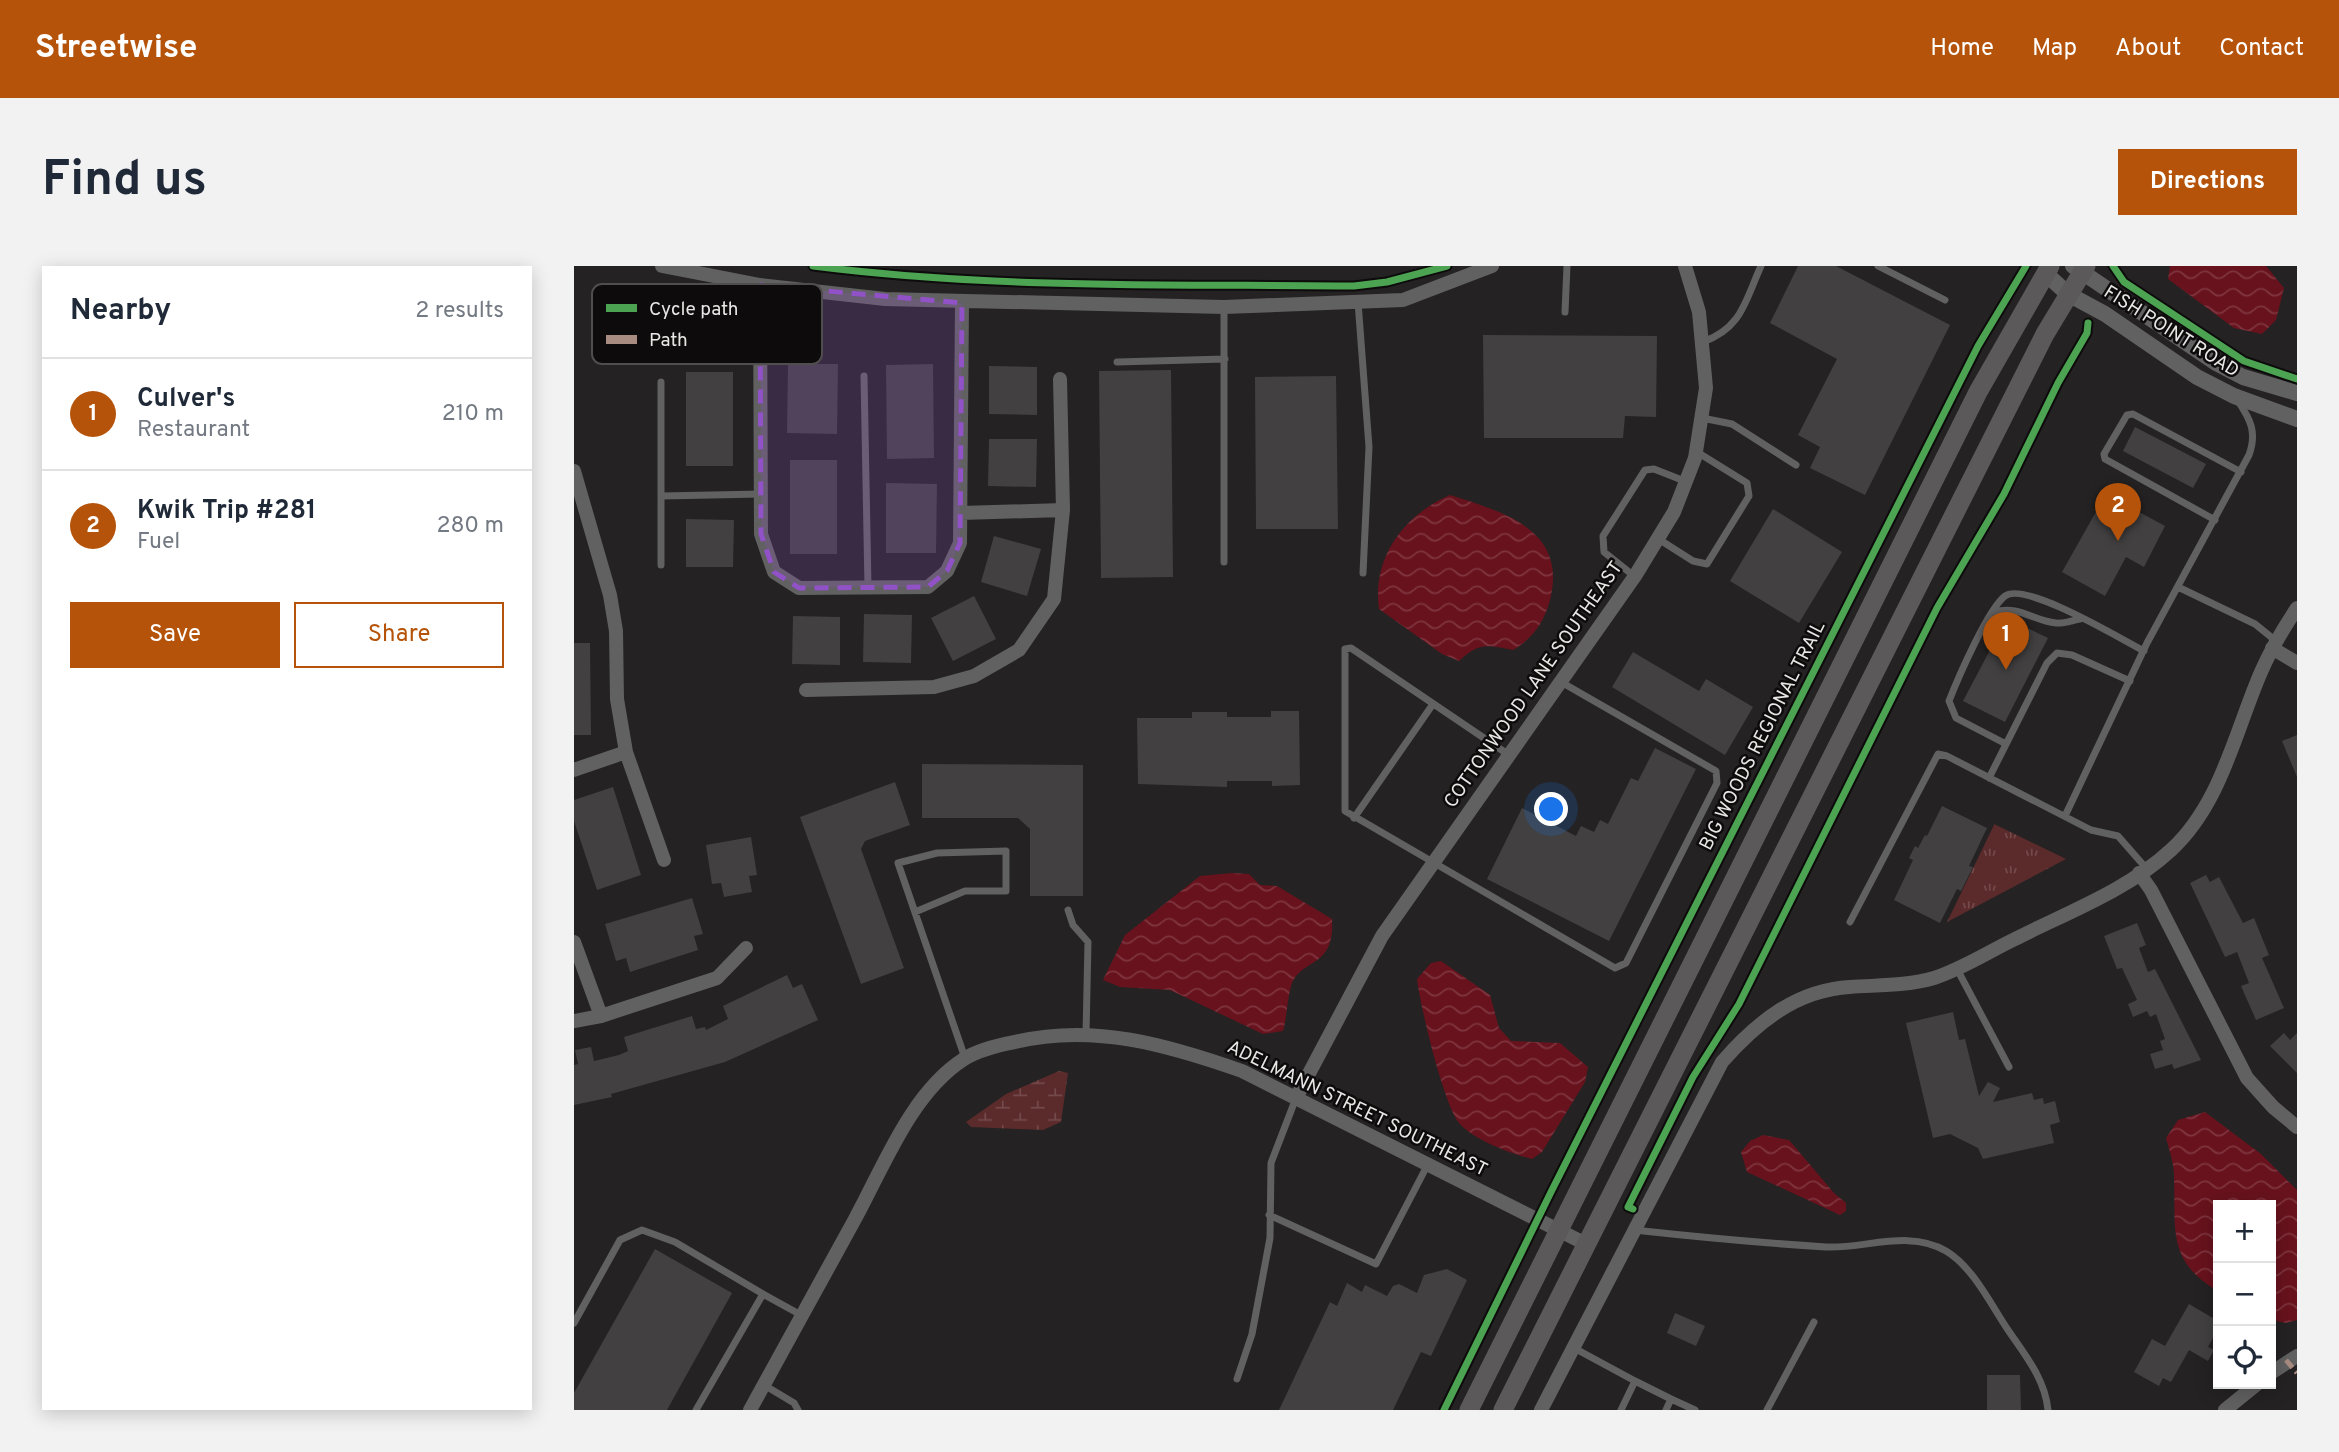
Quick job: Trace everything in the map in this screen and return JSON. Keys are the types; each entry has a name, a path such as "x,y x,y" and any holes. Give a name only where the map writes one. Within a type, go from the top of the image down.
{"main road":[{"path":"1469,1410 1557,1229 2042,268"},
{"path":"1503,1410 2080,269"}],"street":[{"path":"662,266 755,284"},
{"path":"822,292 962,303 1224,307 1359,302 1403,300 1492,266"},
{"name":"COTTONWOOD LANE SOUTHEAST","path":"1296,1098 1362,968 1431,863 1660,540 1687,482 1696,451 1706,388 1699,312 1685,266"},
{"name":"FISH POINT ROAD","path":"2042,268 2068,294 2105,314 2197,377 2234,396 2297,419"},
{"name":"FISH POINT ROAD","path":"2080,269 2216,363 2243,377 2297,393"},
{"path":"760,364 761,534 774,572 799,587 928,587 947,571 960,543 962,303"},
{"path":"806,690 934,687 974,676 1019,650 1054,599 1063,510 1060,379"},
{"path":"574,471 611,595 616,631 617,699 626,752 664,860"},
{"path":"961,513 1063,510"},
{"path":"1541,1410 1722,1062 1749,1030 1783,1006 1817,993 1848,987 1905,984 1957,969 2122,884 2171,850 2201,813 2224,769 2274,645 2297,608"},
{"path":"2274,645 2297,663"},
{"path":"574,770 626,752"},
{"path":"2143,870 2247,1078 2273,1107 2297,1127"},
{"path":"574,942 601,1016"},
{"path":"574,1021 601,1016 717,978 746,948"},
{"name":"ADELMANN STREET SOUTHEAST","path":"750,1410 916,1109 965,1058 997,1046 1039,1036 1116,1036 1197,1055 1242,1071 1586,1244"},
{"path":"2276,1370 2297,1356"},
{"path":"2225,1410 2251,1389"}],"lane":[{"path":"1565,312 1567,266"},
{"path":"1703,342 1723,335 1732,327 1761,266"},
{"path":"1878,266 1945,300"},
{"path":"1359,302 1369,447 1363,573"},
{"path":"1224,307 1224,562"},
{"path":"1117,362 1225,359"},
{"path":"864,376 868,587"},
{"path":"661,565 662,382"},
{"path":"2065,816 2144,651 2216,520 2255,440 2249,417 2234,396"},
{"path":"2216,520 2105,460 2104,454 2127,415 2133,414 2241,472"},
{"path":"1702,418 1732,424 1796,465"},
{"path":"1660,540 1693,561 1707,564 1749,496 1747,483 1696,451"},
{"path":"1635,576 1604,552 1603,536 1645,470 1654,469 1687,482"},
{"path":"662,496 761,494"},
{"path":"2178,587 2255,624 2274,645"},
{"path":"2006,744 1956,718 1948,701 1994,611 2006,595 2020,592 2080,618 2144,651"},
{"path":"1994,611 2008,608 2020,610 2057,623 2080,618"},
{"path":"1509,755 1351,648 1345,649 1345,811 1615,968 1626,963 1717,783 1716,771 1561,681"},
{"path":"1989,778 2047,663 2057,653 2072,655 2130,681"},
{"path":"1354,818 1433,704"},
{"path":"1850,922 1934,758 1942,754 2091,830 2118,836 2143,870"},
{"path":"915,912 965,891 1006,891 1006,852 937,853 898,863 965,1058"},
{"path":"1068,910 1073,925 1088,942 1086,1034"},
{"path":"1957,969 2009,1067"},
{"path":"1237,1379 1252,1334 1270,1238 1271,1163 1276,1143 1296,1098"},
{"path":"1269,1215 1376,1264 1428,1164"},
{"path":"1634,1229 1712,1239 1829,1247 1902,1240 1924,1242 1947,1251 1967,1270 2037,1373 2048,1410"},
{"path":"574,1323 620,1240 642,1230 675,1242 802,1315"},
{"path":"696,1410 763,1294"},
{"path":"1767,1410 1814,1322"},
{"path":"1573,1348 1695,1410"},
{"path":"1621,1410 1635,1381"},
{"path":"764,1385 794,1403 798,1410"},
{"path":"1666,1410 1671,1399"}],"highlighted area":[{"path":"760,285 962,303 960,543 947,571 928,587 799,588 774,572 761,534"}],"green space":[{"path":"1994,825 2066,859 1947,922"},
{"path":"1059,1071 1068,1073 1061,1122 1043,1130 971,1127 966,1122 1006,1094"}],"water":[{"path":"2170,266 2266,266 2284,288 2276,320 2262,334 2234,328 2168,279"},
{"path":"1450,495 1491,509 1527,527 1540,540 1549,556 1553,576 1550,600 1544,616 1526,641 1513,650 1484,646 1459,661 1442,654 1379,609 1381,572 1386,555 1395,540 1405,526 1419,514"},
{"path":"1249,874 1260,885 1277,886 1332,919 1332,935 1328,947 1323,955 1302,970 1291,986 1283,1031 1263,1034 1170,990 1120,987 1103,980 1125,935 1200,876"},
{"path":"1441,961 1490,995 1499,1028 1511,1041 1560,1043 1588,1067 1585,1082 1542,1152 1532,1159 1474,1136 1460,1124 1454,1114 1434,1055 1417,979 1431,963"},
{"path":"2205,1112 2261,1154 2297,1190 2297,1320 2286,1323 2276,1321 2276,1200 2213,1200 2213,1288 2189,1268 2177,1242 2173,1166 2166,1138 2178,1120"},
{"path":"1763,1135 1789,1140 1834,1193 1846,1203 1846,1211 1840,1215 1747,1172 1741,1152 1750,1141"}],"building":[{"path":"1798,266 1836,266 1950,325 1865,495 1810,468 1820,447 1798,435 1837,359 1770,323"},
{"path":"1483,335 1657,336 1656,417 1625,416 1623,438 1484,438"},
{"path":"788,364 838,364 837,434 787,433"},
{"path":"933,364 934,458 887,459 886,365"},
{"path":"989,366 1037,367 1037,415 989,414"},
{"path":"1171,370 1173,577 1101,578 1099,371"},
{"path":"686,372 733,372 733,466 686,466"},
{"path":"1336,376 1338,529 1256,529 1255,377"},
{"path":"2135,427 2206,464 2193,488 2123,451"},
{"path":"989,439 1037,439 1036,487 988,486"},
{"path":"790,460 837,460 837,554 790,554"},
{"path":"886,483 937,484 936,553 886,553"},
{"path":"2106,494 2165,526 2144,567 2126,557 2105,596 2062,572"},
{"path":"1773,509 1842,552 1799,623 1730,581"},
{"path":"686,519 734,520 733,567 686,567"},
{"path":"994,536 1041,549 1027,596 981,582"},
{"path":"974,596 996,639 953,661 931,618"},
{"path":"864,614 912,615 911,663 863,662"},
{"path":"793,616 840,617 840,665 792,664"},
{"path":"2007,618 2048,638 2005,722 1963,701"},
{"path":"574,643 590,643 591,735 574,735"},
{"path":"1633,652 1699,691 1706,679 1753,707 1725,755 1612,687"},
{"path":"1271,711 1299,711 1300,785 1272,786 1272,781 1227,781 1227,787 1138,784 1137,718 1192,718 1192,712 1227,712 1227,717 1271,717"},
{"path":"2297,735 2297,777 2282,741"},
{"path":"1655,748 1696,769 1609,941 1487,879 1522,808 1576,836 1581,826 1594,832 1600,820 1608,824 1631,778 1638,781"},
{"path":"922,764 1083,765 1083,896 1030,896 1030,829 1018,818 922,818"},
{"path":"895,782 910,825 865,841 861,849 904,968 861,984 800,817"},
{"path":"613,787 641,875 597,890 574,821 574,800"},
{"path":"1942,806 1987,828 1969,866 1973,867 1961,891 1957,889 1940,923 1894,900 1913,860 1909,858 1915,846 1918,848 1925,835 1927,836"},
{"path":"751,837 757,875 749,876 752,892 724,897 721,883 712,884 706,845"},
{"path":"2206,875 2210,882 2219,877 2243,923 2254,918 2269,955 2262,958 2284,1008 2256,1020 2241,986 2249,983 2237,952 2225,957 2190,883"},
{"path":"692,898 703,934 694,936 698,950 630,972 626,958 616,961 605,924"},
{"path":"2137,923 2146,945 2139,948 2148,972 2155,969 2201,1060 2174,1069 2172,1064 2155,1069 2150,1054 2163,1050 2160,1041 2165,1039 2156,1014 2150,1017 2147,1011 2133,1017 2128,1004 2137,1000 2122,968 2117,969 2104,936"},
{"path":"787,975 793,988 802,984 818,1020 725,1062 611,1094 612,1097 574,1105 574,1065 578,1064 575,1050 591,1047 594,1061 619,1055 628,1051 624,1037 692,1016 696,1029 705,1027 706,1030 728,1019 723,1006"},
{"path":"1953,1012 1959,1040 1965,1039 1979,1096 1988,1082 2000,1088 1993,1102 2032,1093 2034,1100 2043,1098 2044,1104 2055,1101 2060,1122 2050,1125 2054,1143 1983,1159 1978,1148 1950,1134 1933,1138 1906,1023"},
{"path":"2284,1033 2290,1040 2297,1033 2297,1073 2270,1046"},
{"path":"655,1249 732,1293 667,1410 574,1410 574,1393"},
{"path":"1447,1269 1467,1280 1431,1356 1421,1352 1393,1410 1279,1410 1330,1302 1337,1306 1347,1283 1362,1292 1365,1285 1387,1296 1393,1286 1399,1284 1417,1293 1424,1275"},
{"path":"2189,1304 2213,1318 2213,1338 2208,1347 2213,1352 2208,1361 2189,1350 2171,1382 2163,1378 2159,1386 2134,1372 2152,1339 2165,1346"},
{"path":"1675,1313 1705,1326 1696,1346 1667,1333"},
{"path":"1987,1375 2020,1375 2021,1410 1987,1410"}],"marked path":[{"path":"2286,1360 2297,1373"}],"cycle path":[{"path":"813,266 948,279 1016,282 1354,286 1387,282 1447,266"},
{"name":"BIG WOODS REGIONAL TRAIL","path":"1444,1410 1551,1192 1978,346 2026,266"},
{"path":"2113,266 2124,282 2244,361 2297,379"},
{"path":"1633,1209 1628,1207 1693,1077 1739,1004 1937,608 2004,494 2058,383 2087,333 2088,323"}],"place":[{"name":"Kwik Trip #281","path":"2118,541"},
{"name":"Culver's","path":"2006,670"}]}
